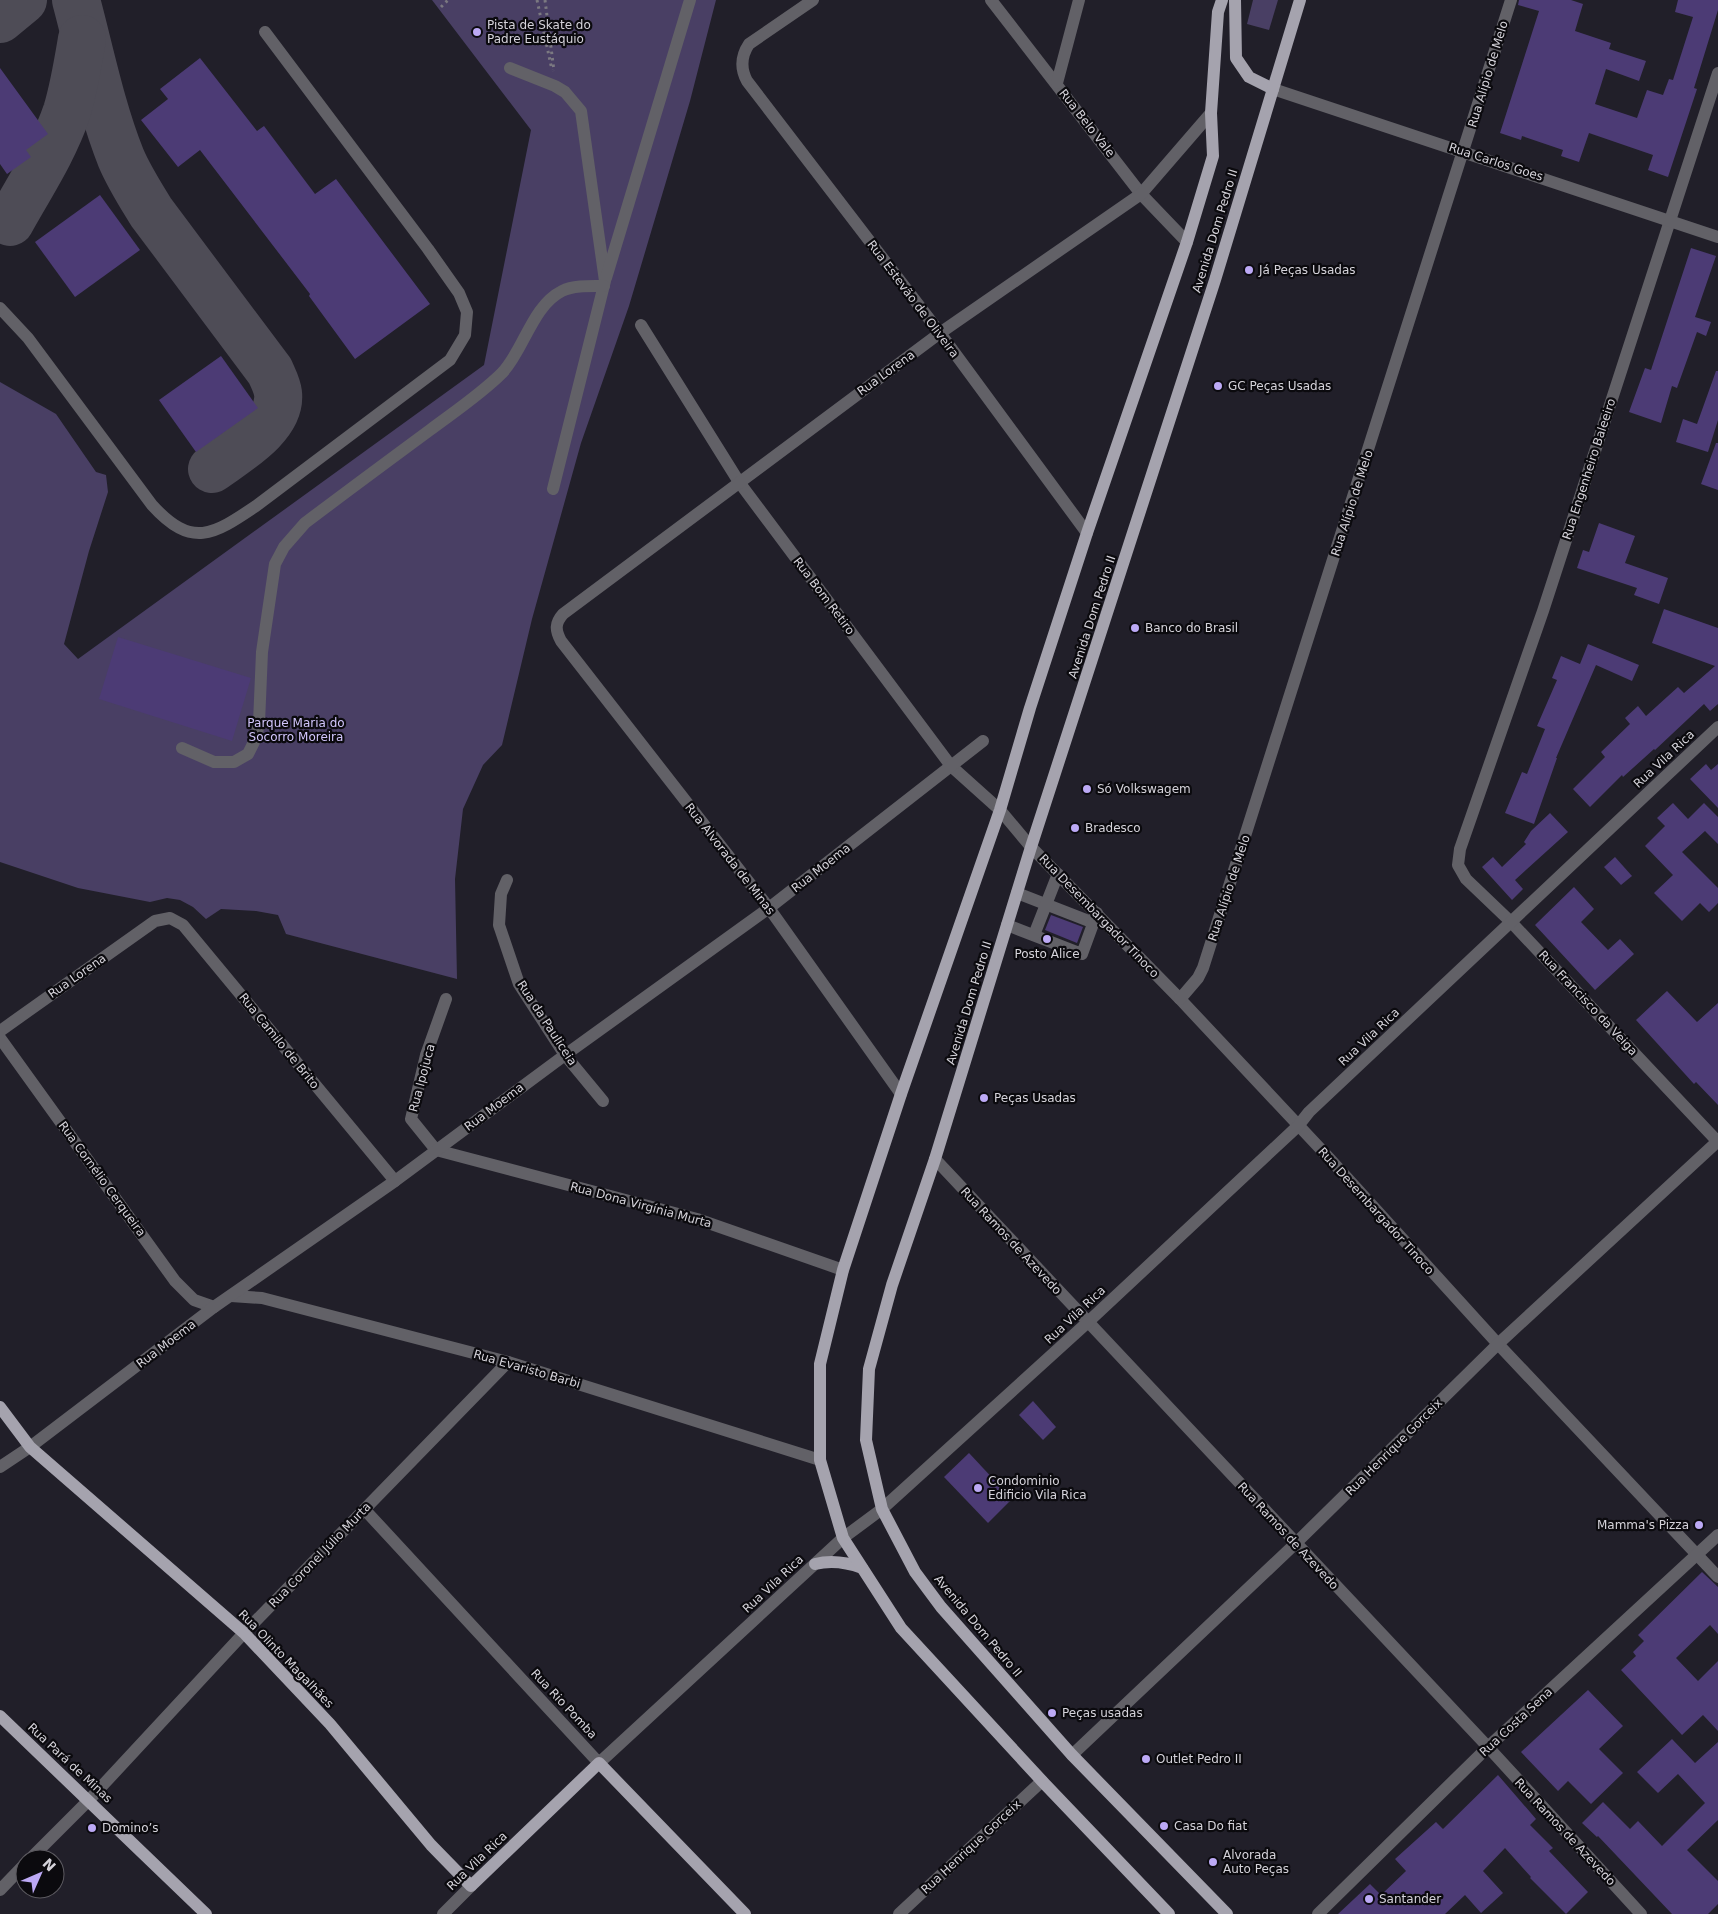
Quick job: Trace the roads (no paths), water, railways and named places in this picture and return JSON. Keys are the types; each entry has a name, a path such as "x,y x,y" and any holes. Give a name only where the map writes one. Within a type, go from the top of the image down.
{"main road":[{"name":"Avenida Dom Pedro II","path":"1170,1914 1042,1781 901,1628 842,1538 820,1460 820,1364 843,1270 901,1094 1000,810 1030,708 1087,533 1187,242 1213,156 1211,113 1218,12 1222,0"},
{"path":"1236,0 1236,58 1249,77 1273,89"},
{"name":"Avenida Dom Pedro II","path":"1227,1914 1072,1755 941,1607 916,1572 882,1509 866,1440 868,1369 892,1285 935,1159 1031,847 1215,280 1300,0"},
{"name":"Rua Olinto Magalhães","path":"0,1407 30,1447 244,1633 330,1724 431,1845 471,1886"},
{"path":"815,1564 834,1561 862,1568"},
{"name":"Rua Pará de Minas","path":"0,1716 206,1914"},
{"name":"Rua Vila Rica","path":"471,1886 599,1763"},
{"name":"Rua Rio Pomba","path":"599,1763 745,1914"}],"street":[{"path":"553,489 604,284 690,0"},
{"name":"Rua Estevão de Oliveira","path":"813,0 749,44 742,54 742,73 940,333 1087,533"},
{"name":"Rua Belo Vale","path":"991,0 1142,194 1187,242"},
{"path":"1057,83 1080,0"},
{"name":"Rua Alípio de Melo","path":"1180,999 1193,985 1203,968 1512,0"},
{"path":"0,308 28,338 152,505 166,520 188,531 201,534 214,531 231,523 256,506 450,360 465,335 467,312 459,293 265,32"},
{"path":"510,68 565,92 581,111 604,284"},
{"name":"Rua Engenheiro Baleeiro","path":"1458,866 1460,849 1543,611 1718,72"},
{"name":"Rua Carlos Goes","path":"1273,89 1718,236"},
{"name":"Rua Lorena","path":"556,628 558,620 563,614 940,333 1142,194 1211,113"},
{"path":"182,748 214,762 234,762 248,754 256,738 259,723 262,652 270,587 275,564 284,547 305,523 466,403 502,372 515,355 532,323 549,301 562,290 604,284"},
{"name":"Rua Bom Retiro","path":"641,325 739,482 951,766 1000,810 1031,847"},
{"name":"Rua Alvorada de Minas","path":"556,628 561,641 769,908 901,1094"},
{"name":"Rua Vila Rica","path":"599,1763 842,1538 882,1509 1088,1322 1718,728"},
{"name":"Rua Moema","path":"0,1467 30,1447 214,1307 395,1181 565,1055 769,908 983,741"},
{"name":"Rua Desembargador Tinoco","path":"1031,847 1058,874 1095,918 1180,999 1498,1344 1718,1577"},
{"name":"Rua Francisco da Veiga","path":"1458,866 1466,879 1512,922 1718,1141"},
{"path":"1034,935 1058,874"},
{"name":"Rua da Pauliceia","path":"507,880 501,894 499,925 519,984 565,1055 603,1102"},
{"path":"1008,925 1082,954 1095,918 1046,904 1017,892"},
{"name":"Rua Camilo de Brito","path":"155,921 170,918 184,925 395,1181"},
{"name":"Rua Lorena","path":"0,1031 155,921"},
{"name":"Rua Ipojuca","path":"436,1150 411,1119 426,1055 446,999"},
{"name":"Rua Cornélio Cerqueira","path":"0,1038 175,1281 194,1300 214,1307"},
{"name":"Rua Henrique Gorceix","path":"1072,1755 1295,1544 1498,1344 1718,1141"},
{"name":"Rua Dona Virgínia Murta","path":"436,1150 697,1219 843,1270"},
{"name":"Rua Ramos de Azevedo","path":"935,1159 1295,1544 1488,1747 1641,1914"},
{"name":"Rua Evaristo Barbi","path":"231,1296 262,1298 508,1362 820,1460"},
{"name":"Rua Coronel Júlio Murta","path":"40,1849 89,1800 244,1633 508,1362"},
{"name":"Rua Rio Pomba","path":"365,1510 599,1763"},
{"name":"Rua Costa Sena","path":"1318,1914 1488,1747 1718,1535"},
{"name":"Rua Henrique Gorceix","path":"899,1914 1042,1781"},
{"path":"0,1890 15,1874"},
{"name":"Rua Vila Rica","path":"443,1914 471,1886"}],"place":[{"name":"Pista de Skate do Padre Eustáquio","path":"477,32"},
{"name":"Já Peças Usadas","path":"1249,270"},
{"name":"GC Peças Usadas","path":"1218,386"},
{"name":"Banco do Brasil","path":"1135,628"},
{"name":"Só Volkswagem","path":"1087,789"},
{"name":"Bradesco","path":"1075,828"},
{"name":"Posto Alice","path":"1047,939"},
{"name":"Peças Usadas","path":"984,1098"},
{"name":"Condominio Edificio Vila Rica","path":"978,1488"},
{"name":"Mamma's Pizza","path":"1699,1525"},
{"name":"Peças usadas","path":"1052,1713"},
{"name":"Outlet Pedro II","path":"1146,1759"},
{"name":"Casa Do fiat","path":"1164,1826"},
{"name":"Domino’s","path":"92,1828"},
{"name":"Alvorada Auto Peças","path":"1213,1862"},
{"name":"Santander","path":"1369,1899"}],"park label":[{"name":"Parque Maria do Socorro Moreira","path":"296,730"}]}
